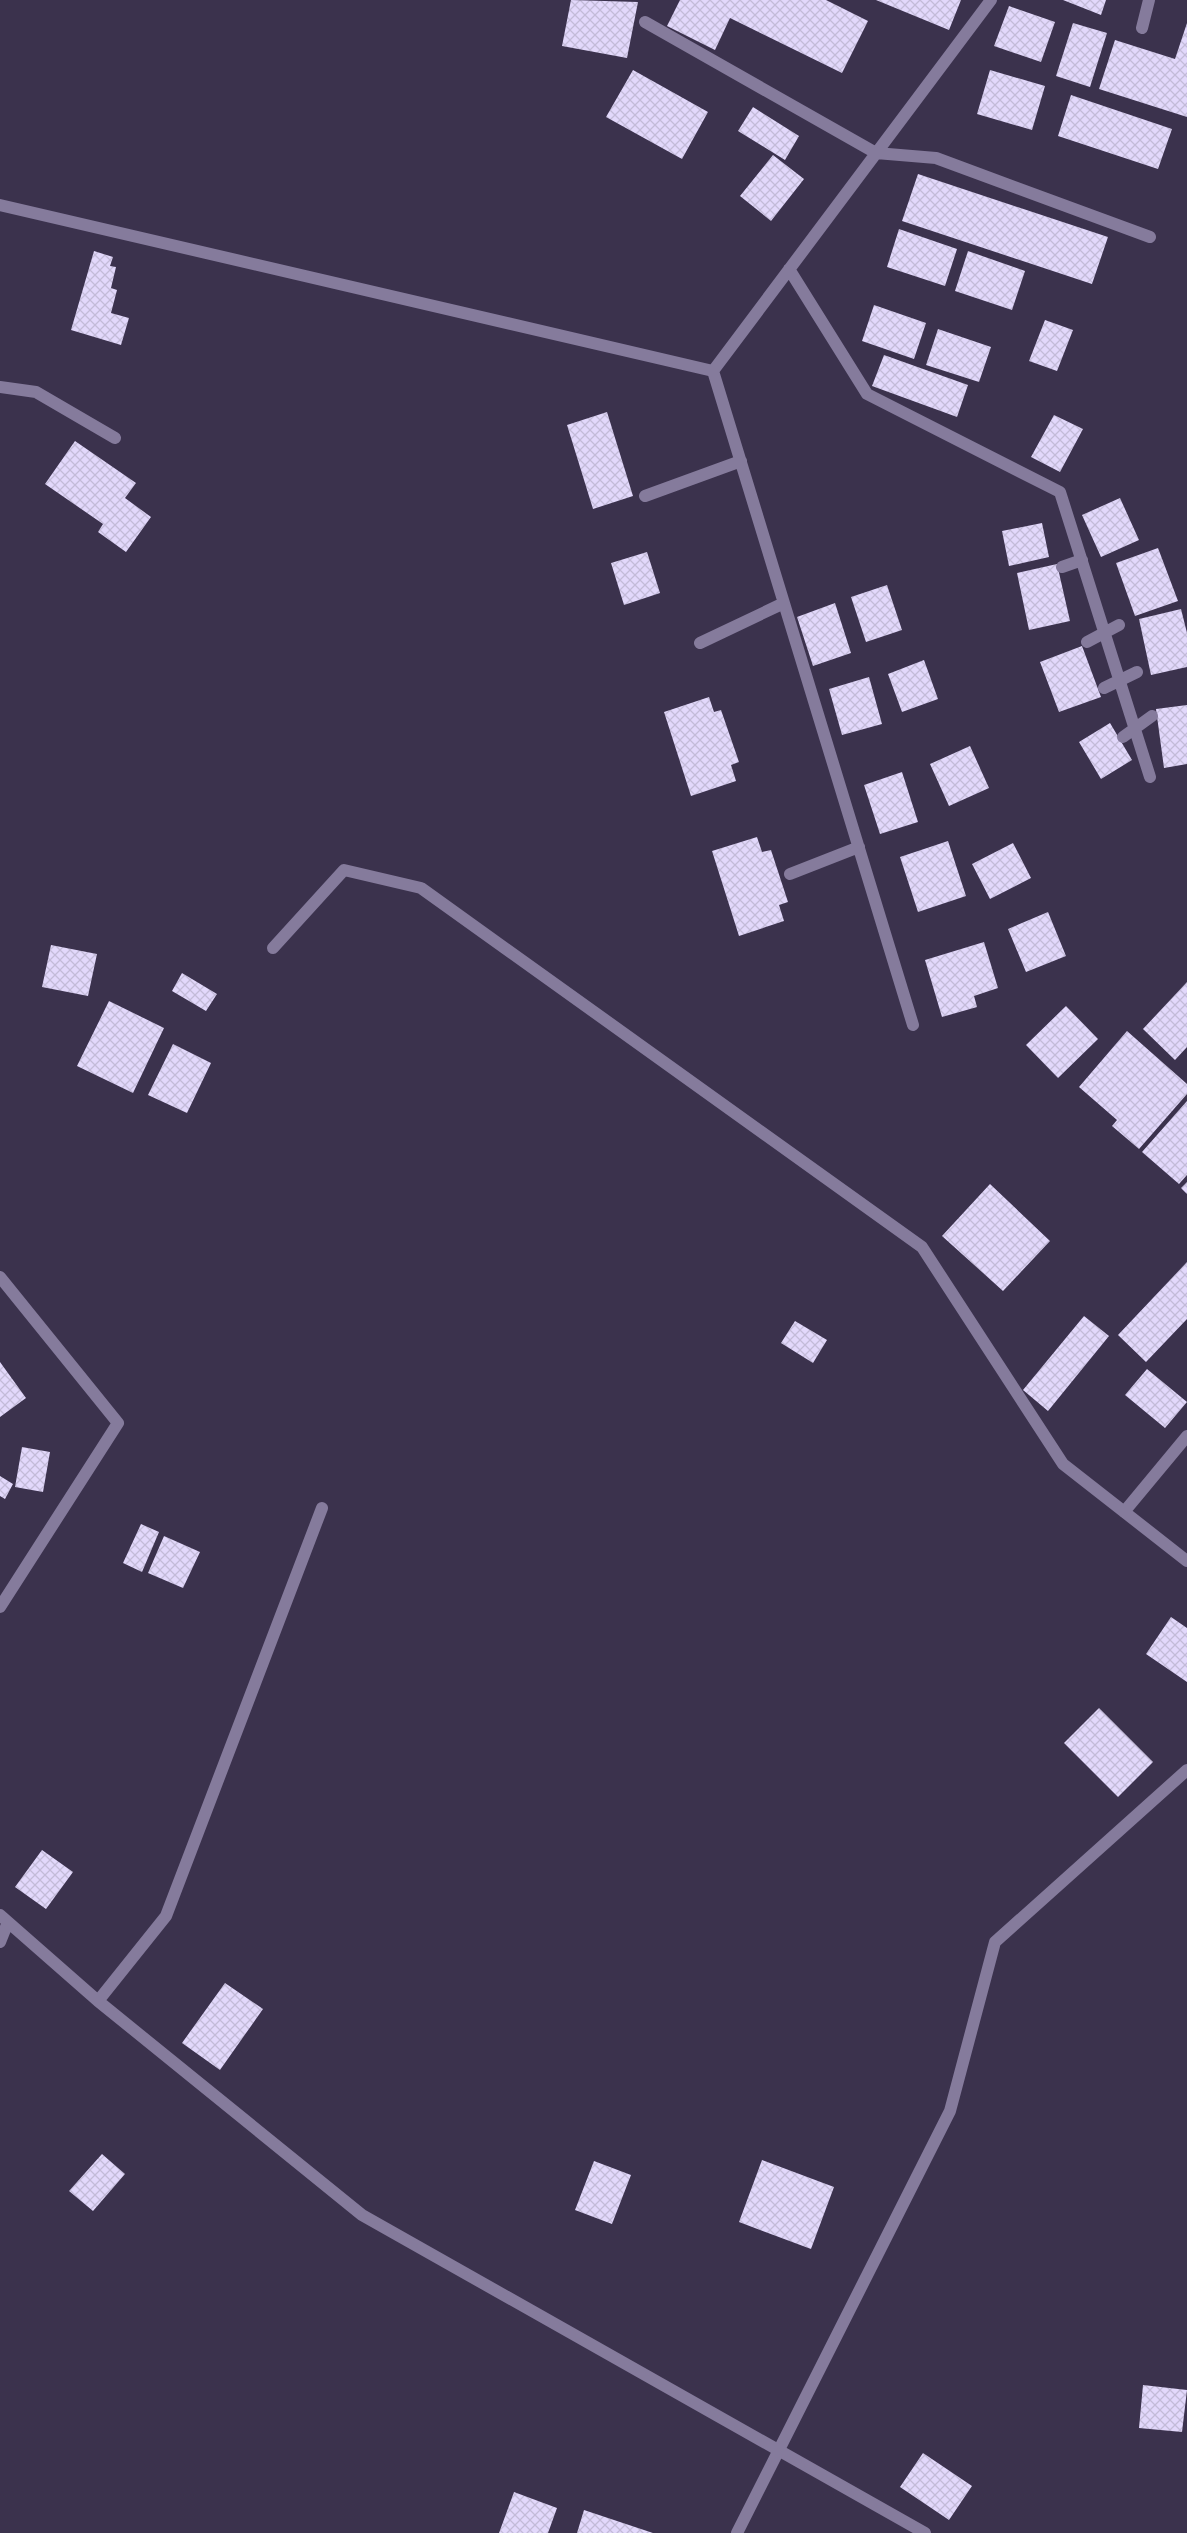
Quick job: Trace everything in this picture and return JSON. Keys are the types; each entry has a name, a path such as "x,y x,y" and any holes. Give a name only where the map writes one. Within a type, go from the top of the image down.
{"street":[{"path":"713,371 991,0"},
{"path":"1142,28 1149,0"},
{"path":"646,22 876,153 936,158 1150,237"},
{"path":"0,205 713,371"},
{"path":"789,269 867,394 1060,492 1150,777"},
{"path":"713,371 913,1025"},
{"path":"0,387 36,392 116,438"},
{"path":"645,496 741,461"},
{"path":"1062,567 1082,560"},
{"path":"700,643 784,603"},
{"path":"1087,642 1119,625"},
{"path":"1104,688 1137,672"},
{"path":"1123,736 1152,716"},
{"path":"790,874 859,847"},
{"path":"273,948 344,870 421,888 922,1248 1063,1464 1187,1561"},
{"path":"0,1277 118,1424 0,1607"},
{"path":"1124,1512 1187,1436"},
{"path":"98,2001 166,1916 322,1508"},
{"path":"737,2533 950,2111 996,1942 1187,1770"},
{"path":"4,1919 98,2001 362,2214 925,2533"},
{"path":"0,1942 4,1919"}],"building":[{"path":"571,0 638,2 627,58 562,46"},
{"path":"680,0 826,0 868,21 842,73 730,18 715,50 667,26"},
{"path":"876,0 961,0 949,30"},
{"path":"1063,0 1106,0 1101,15"},
{"path":"1009,6 1055,22 1041,62 994,46"},
{"path":"1073,23 1107,33 1090,87 1056,76"},
{"path":"1187,23 1187,117 1099,89 1115,40 1175,59"},
{"path":"633,70 708,112 682,159 606,117"},
{"path":"990,70 1045,86 1032,130 977,114"},
{"path":"1071,95 1172,129 1158,169 1058,136"},
{"path":"753,107 799,136 785,160 738,131"},
{"path":"773,155 804,179 771,221 740,196"},
{"path":"918,174 1108,237 1092,284 902,221"},
{"path":"899,229 957,249 945,286 887,267"},
{"path":"94,251 113,257 110,266 116,267 111,288 117,290 111,313 129,318 121,345 71,330"},
{"path":"968,251 1025,271 1012,310 955,291"},
{"path":"874,305 926,323 914,359 862,341"},
{"path":"1045,320 1073,330 1057,371 1029,361"},
{"path":"938,329 991,347 979,382 926,365"},
{"path":"884,355 968,385 957,417 872,386"},
{"path":"607,412 633,496 593,509 567,425"},
{"path":"1054,415 1083,429 1060,472 1031,457"},
{"path":"75,441 136,483 125,498 151,517 126,552 98,532 103,524 45,484"},
{"path":"1120,498 1139,540 1101,557 1082,515"},
{"path":"1042,523 1049,557 1009,566 1002,531"},
{"path":"1158,548 1178,601 1135,616 1116,563"},
{"path":"647,552 660,593 624,605 611,563"},
{"path":"1057,564 1070,621 1029,630 1017,573"},
{"path":"887,585 902,630 866,642 851,597"},
{"path":"835,603 851,653 813,666 797,617"},
{"path":"1181,609 1187,633 1187,667 1151,675 1139,619"},
{"path":"1082,646 1101,697 1059,712 1040,662"},
{"path":"924,660 938,699 902,712 888,674"},
{"path":"869,677 882,724 842,735 829,689"},
{"path":"709,697 714,712 721,710 739,762 731,765 736,781 691,796 664,712"},
{"path":"1187,705 1187,764 1164,768 1156,709"},
{"path":"1110,723 1132,760 1101,779 1079,742"},
{"path":"970,746 989,788 949,806 930,764"},
{"path":"902,772 918,822 880,834 864,785"},
{"path":"757,837 762,852 771,850 788,902 779,905 784,921 739,936 712,851"},
{"path":"948,841 966,896 918,912 900,857"},
{"path":"1013,843 1031,878 990,899 972,864"},
{"path":"1048,912 1066,956 1026,972 1008,929"},
{"path":"984,942 998,988 974,996 977,1007 942,1017 925,960"},
{"path":"51,945 97,954 88,996 42,987"},
{"path":"182,973 217,994 206,1011 172,991"},
{"path":"1187,982 1187,1047 1175,1060 1143,1029"},
{"path":"109,1001 164,1028 133,1093 77,1066"},
{"path":"1066,1006 1098,1039 1058,1078 1026,1045"},
{"path":"1127,1031 1187,1084 1187,1094 1139,1149 1112,1126 1117,1120 1079,1087"},
{"path":"173,1044 211,1063 187,1113 148,1095"},
{"path":"1187,1101 1187,1175 1179,1184 1142,1152"},
{"path":"1187,1182 1187,1194 1181,1188"},
{"path":"990,1184 1050,1241 1003,1291 942,1236"},
{"path":"1187,1262 1187,1319 1146,1362 1118,1335"},
{"path":"1084,1316 1109,1336 1048,1411 1023,1390"},
{"path":"795,1321 827,1340 813,1363 781,1343"},
{"path":"0,1362 26,1398 0,1417"},
{"path":"1147,1369 1187,1402 1165,1428 1125,1395"},
{"path":"22,1447 50,1452 43,1492 15,1487"},
{"path":"0,1476 13,1484 5,1499 0,1496"},
{"path":"141,1524 159,1532 142,1572 123,1563"},
{"path":"164,1536 200,1552 183,1588 148,1573"},
{"path":"1171,1617 1187,1628 1187,1682 1146,1654"},
{"path":"1099,1708 1153,1762 1118,1797 1064,1743"},
{"path":"42,1850 73,1872 46,1909 15,1887"},
{"path":"225,1983 263,2009 220,2070 182,2043"},
{"path":"102,2154 125,2174 93,2211 69,2191"},
{"path":"762,2160 834,2187 811,2249 739,2222"},
{"path":"594,2161 631,2175 612,2224 575,2210"},
{"path":"1143,2385 1187,2390 1182,2432 1139,2428"},
{"path":"923,2453 972,2486 949,2520 900,2487"},
{"path":"514,2492 557,2508 548,2533 499,2533"},
{"path":"584,2510 653,2533 577,2533"}]}
